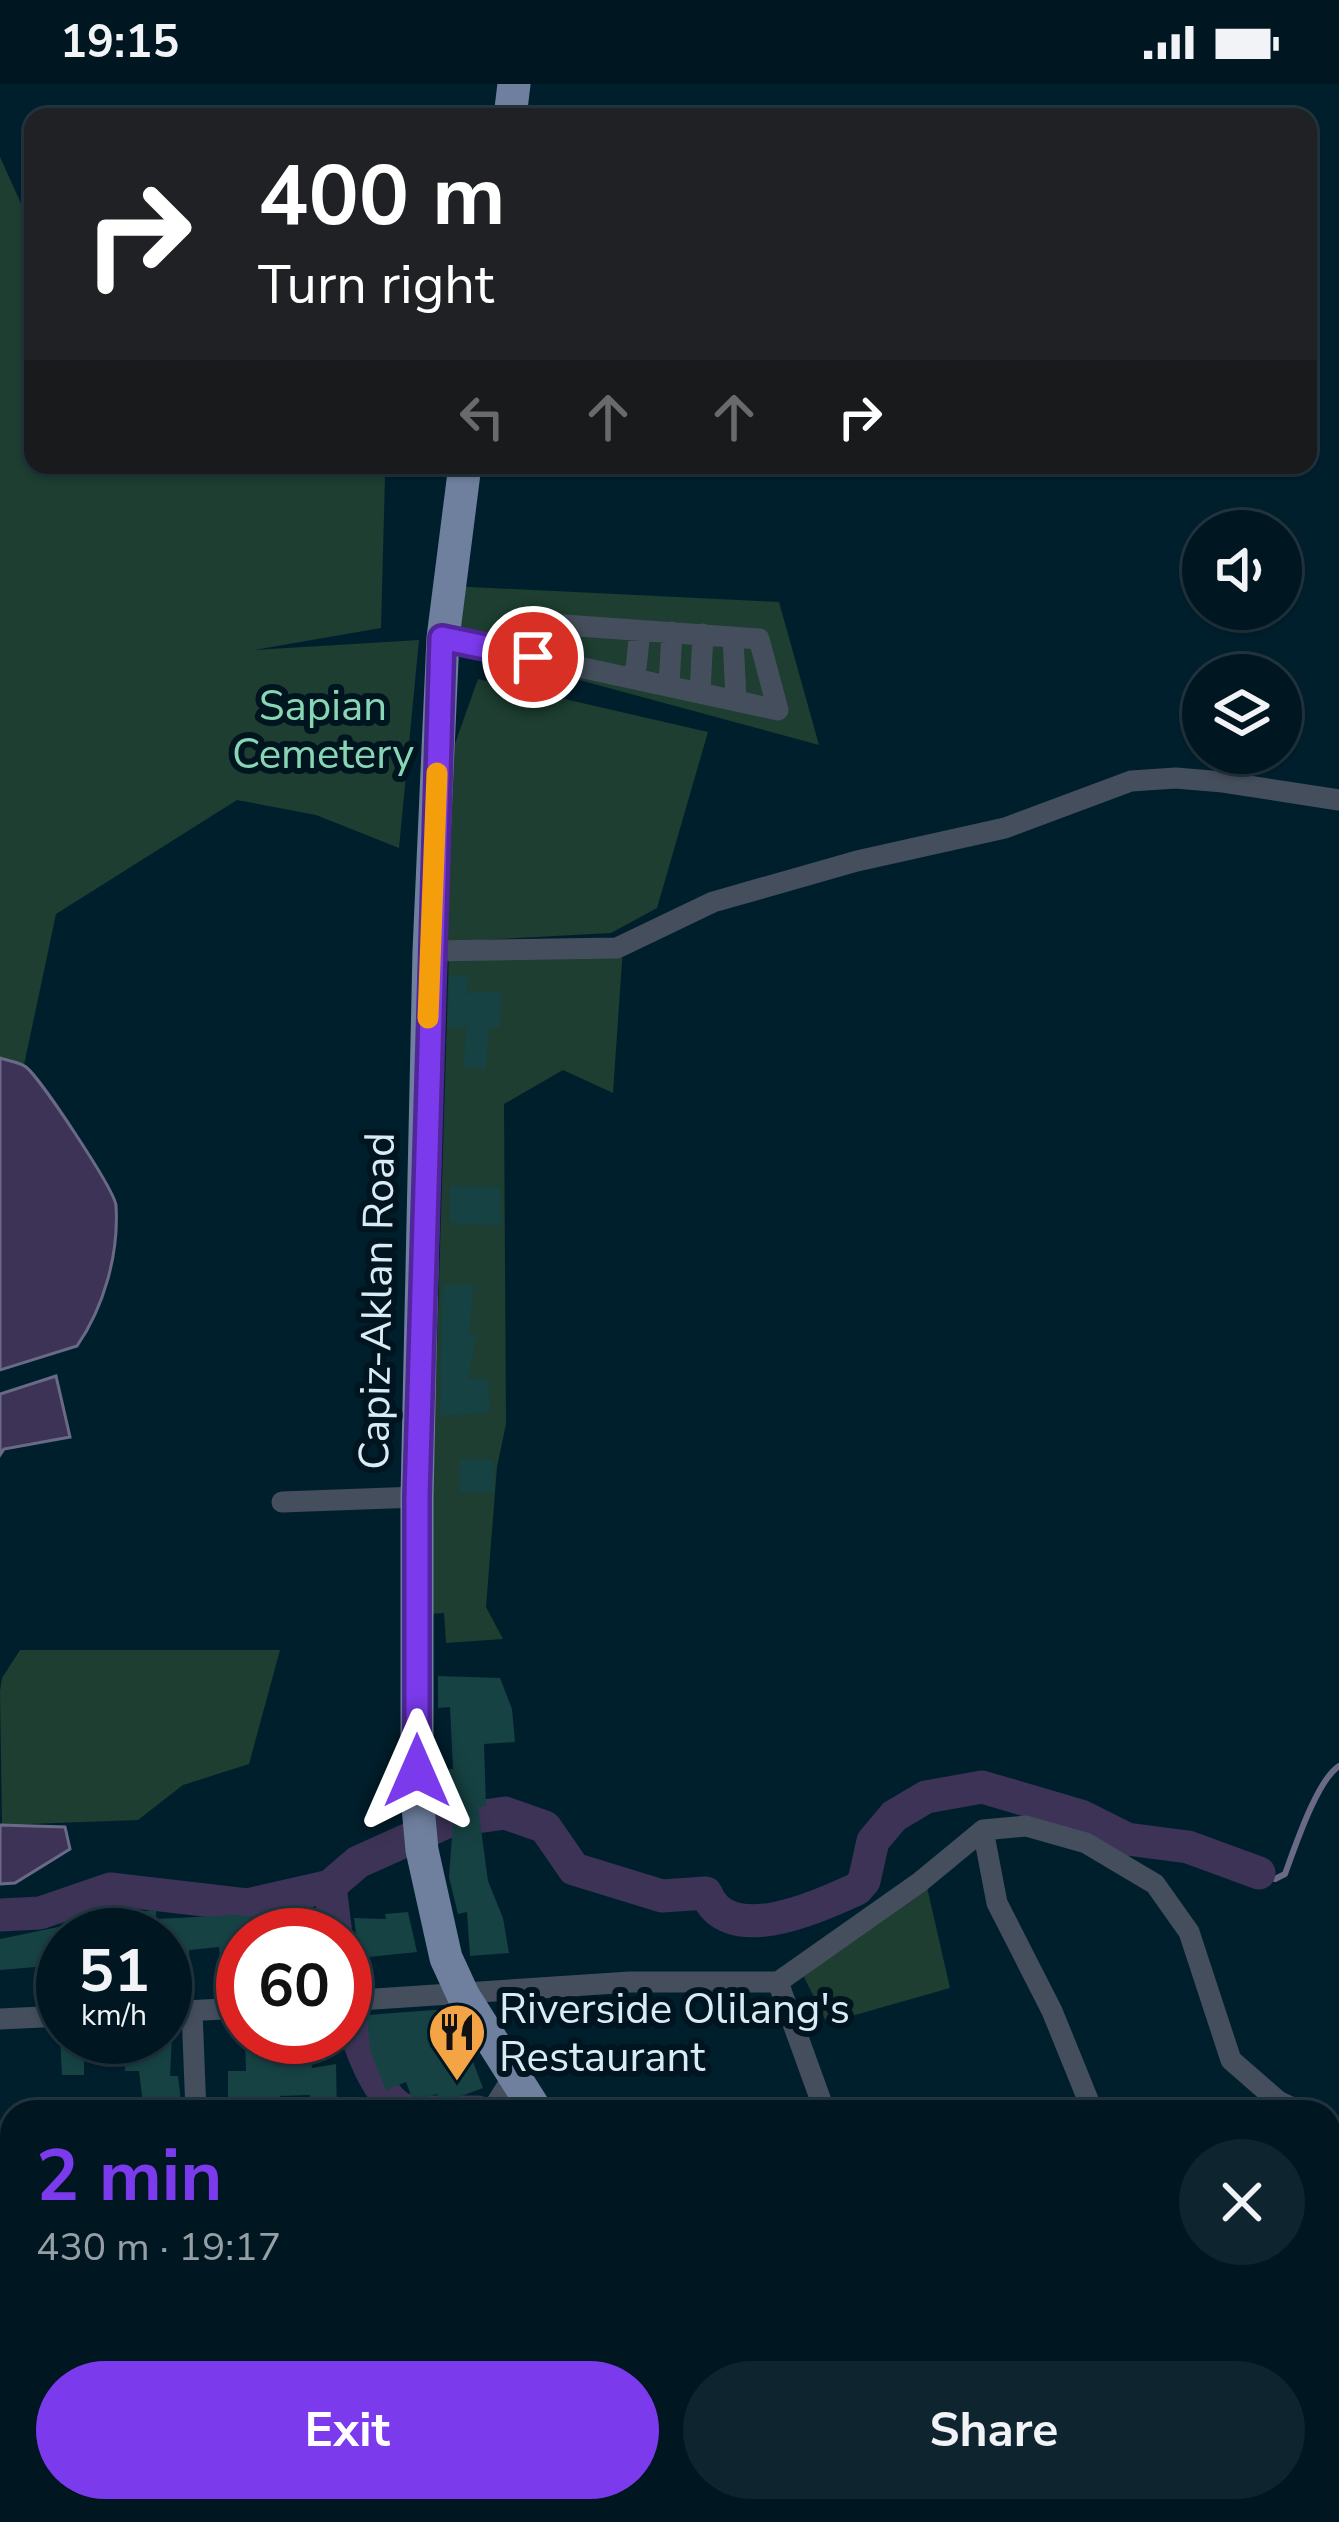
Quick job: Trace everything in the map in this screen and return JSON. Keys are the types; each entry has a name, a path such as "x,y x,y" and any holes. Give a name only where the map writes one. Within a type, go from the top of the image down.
{"main road":[{"name":"Capiz-Aklan Road","path":"464,474 442,638 430,951 417,1497 417,1796 422,1850 446,1958 501,2095"}],"street":[{"path":"442,638 778,710 759,639 538,623 533,657"},
{"path":"569,664 575,626"},
{"path":"599,670 605,628"},
{"path":"634,677 640,631"},
{"path":"669,685 672,632"},
{"path":"700,692 703,634"},
{"path":"733,637 736,700"},
{"path":"430,951 617,948 713,902 857,861 1005,828 1131,781 1223,782 1339,800"},
{"path":"282,1502 417,1497"},
{"path":"372,1999 630,1982 778,1982 920,1882 983,1829 1026,1826 1086,1843 1154,1884 1189,1932 1231,2060 1276,2100"},
{"path":"983,1829 997,1903 1052,2011 1088,2100"},
{"path":"778,1982 821,2100"},
{"path":"196,2100 192,2011 216,2010"},
{"path":"0,2019 36,2018"}],"green space":[{"name":"Sapian Cemetery","path":"0,157 24,210 24,474 382,474 381,628 254,650 419,640 399,848 316,815 237,800 56,914 24,1065 0,1058"},
{"path":"450,586 779,602 819,745 443,643"},
{"path":"478,679 708,732 657,908 611,933 444,942 451,755"},
{"path":"623,947 613,1093 563,1070 504,1104 506,1424 497,1467 486,1607 503,1639 446,1643 444,1613 429,1614 449,951"},
{"path":"20,1650 280,1650 249,1764 183,1785 138,1820 2,1825 0,1691 2,1678"},
{"path":"924,1874 950,1988 827,2023 795,1959"}],"shaded area":[{"path":"0,1058 26,1067 61,1113 113,1196 116,1224 102,1297 77,1346 0,1370"},
{"path":"56,1376 70,1437 4,1449 0,1455 0,1394"},
{"path":"0,1825 65,1827 70,1849 15,1883 0,1884"}],"building":[{"path":"468,975 467,993 501,991 500,1027 489,1027 486,1069 463,1067 467,1027 448,1028 449,976"},
{"path":"450,1186 500,1187 501,1226 450,1223"},
{"path":"443,1285 474,1285 469,1333 477,1334 468,1379 488,1378 490,1413 440,1416"},
{"path":"460,1459 493,1460 495,1492 460,1492"},
{"path":"438,1676 500,1678 512,1709 515,1742 484,1744 486,1806 478,1807 488,1881 503,1918 509,1953 470,1956 467,1912 458,1914 449,1877 454,1809 439,1810 438,1770 453,1769 450,1707 438,1708"},
{"path":"408,1912 417,1952 372,1957 372,1919 386,1919 385,1914"},
{"path":"216,1916 216,1947 192,1950 192,1917"},
{"path":"36,1932 36,1967 0,1970 0,1939"},
{"path":"447,2009 467,2062 472,2059 483,2088 451,2100 439,2100 437,2094 413,2100 406,2082 386,2090 372,2055 372,2015"},
{"path":"61,2064 84,2064 84,2075 62,2075"},
{"path":"125,2064 171,2064 170,2076 178,2076 181,2100 143,2100 139,2071 125,2071"},
{"path":"246,2064 311,2064 312,2068 336,2064 337,2100 310,2100 310,2095 228,2100 228,2071 246,2071"}],"waterway":[{"path":"1259,1873 1275,1879 1285,1874 1315,1799 1339,1766"},
{"path":"0,1915 40,1913 110,1889 247,1905 330,1886 358,1862 449,1821 505,1813 545,1827 574,1869 662,1896 706,1893 717,1910 753,1921 798,1913 857,1889 864,1881 873,1841 894,1816 926,1797 982,1787 1081,1816 1127,1839 1188,1847 1259,1873"},
{"path":"330,1886 333,1908"},
{"path":"368,2064 390,2100"}],"slow traffic":[{"path":"428,1018 437,773"}],"place":[{"name":"Riverside Olilang's Restaurant","path":"457,2083"}],"route":[{"path":"417,1771 417,1497 442,638 533,657"}]}
